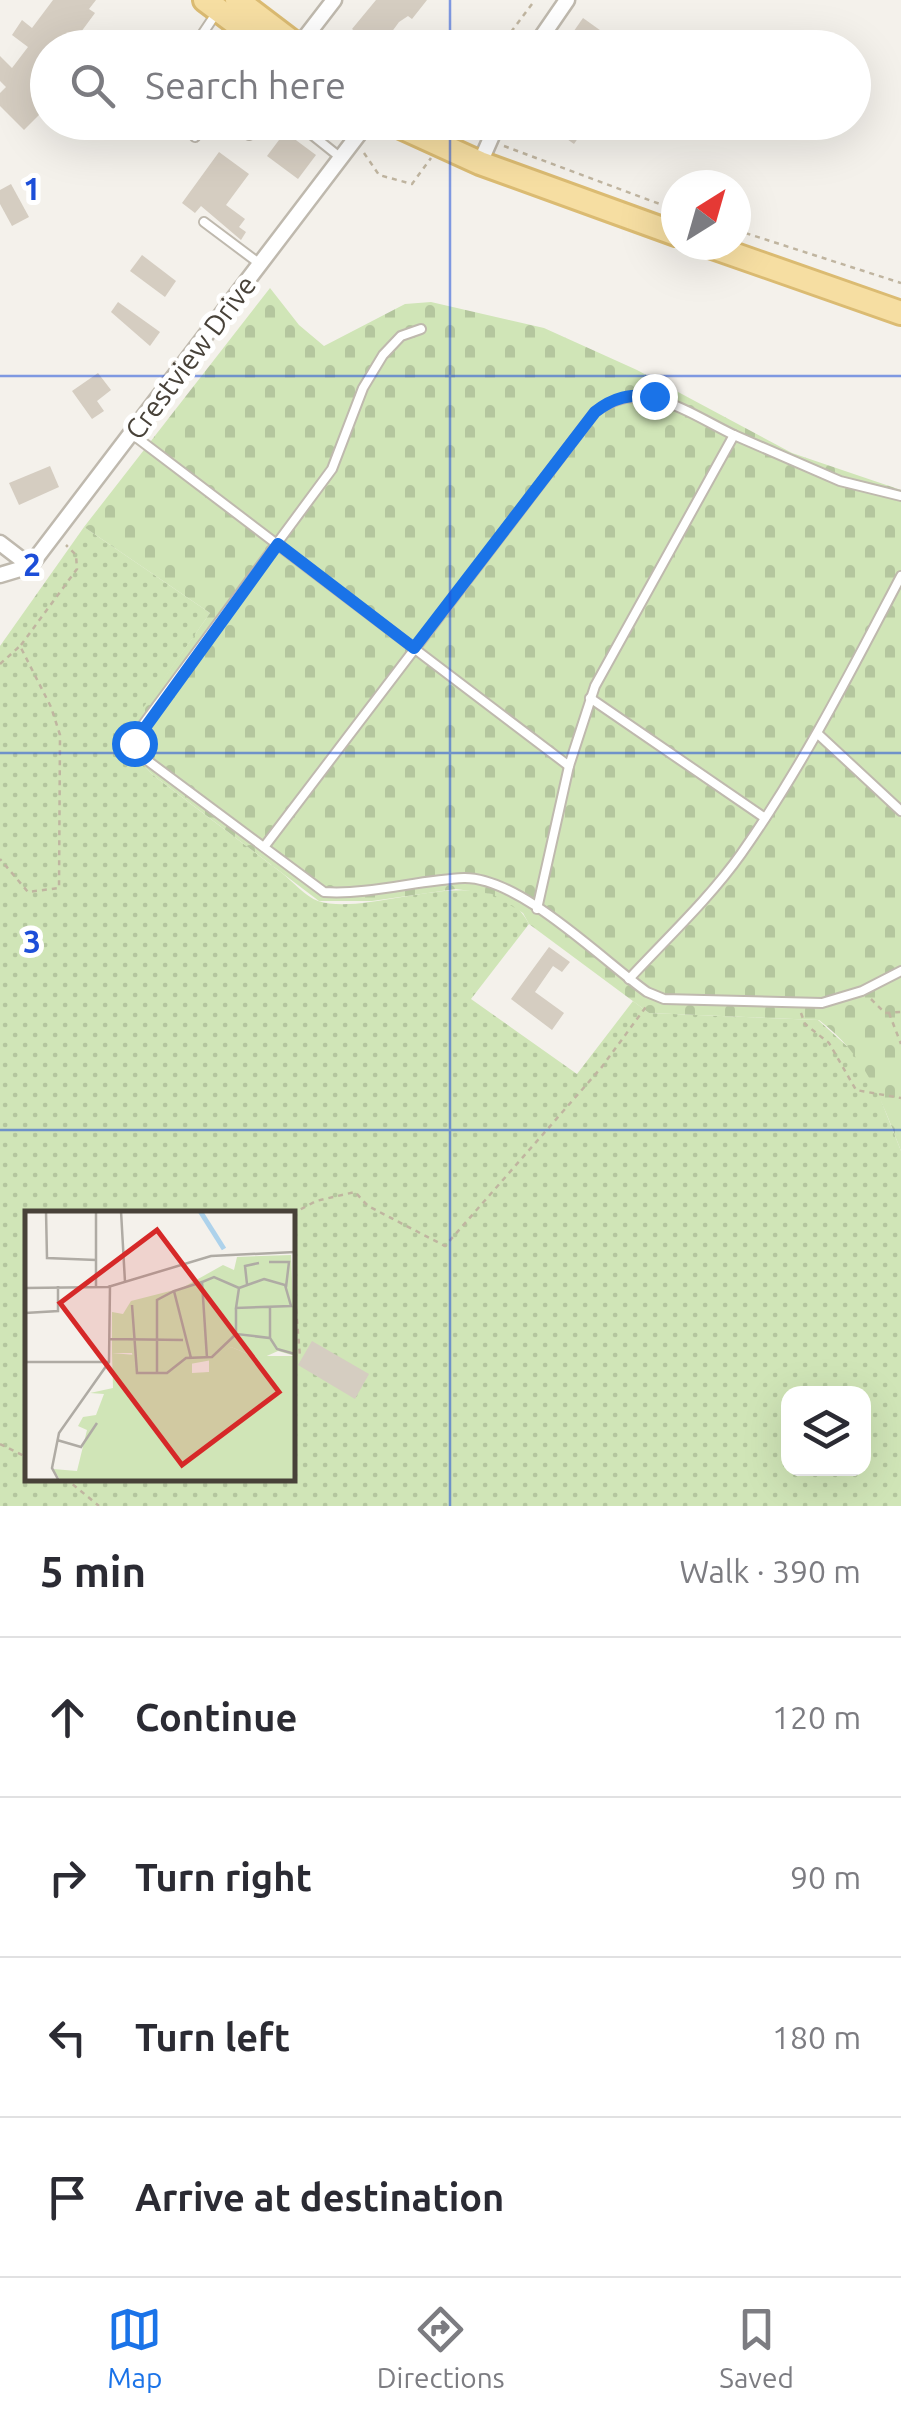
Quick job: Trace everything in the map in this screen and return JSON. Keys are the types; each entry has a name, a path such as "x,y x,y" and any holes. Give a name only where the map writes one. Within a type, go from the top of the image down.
{"main road":[{"path":"220,3 268,30"},
{"path":"220,3 249,30"},
{"path":"426,140 661,229"},
{"path":"750,260 901,313"}],"street":[{"path":"311,30 334,0"},
{"path":"546,30 567,0"},
{"name":"Crestview Drive","path":"30,566 354,140"},
{"path":"480,163 490,140"},
{"path":"0,543 30,566"},
{"path":"0,575 30,566"}],"lane":[{"path":"204,30 220,3"},
{"path":"318,140 341,158"},
{"path":"204,222 260,264"},
{"path":"421,329 394,342 373,370 337,460 134,743 144,758 324,892 353,894 468,878 503,887 629,979 664,999 822,1003 862,991 901,970"},
{"path":"264,847 595,412 609,400 631,394 654,396 840,481 901,496"},
{"path":"132,434 569,766"},
{"path":"537,909 569,766 590,698 734,435"},
{"path":"629,979 720,880 765,818 818,734 901,576"},
{"path":"590,698 765,818"},
{"path":"818,734 901,811"}],"path":[{"path":"512,30 535,0"},
{"path":"356,140 379,175 412,184 440,147"},
{"path":"490,140 661,204"},
{"path":"751,235 901,284"},
{"path":"0,664 20,646 77,569 76,555 55,534"},
{"path":"0,859 28,892 59,888 60,735 51,707 20,646"},
{"path":"862,991 889,1012 901,1044"},
{"path":"295,1212 316,1201 354,1192 368,1206 445,1246 601,1068 654,995"},
{"path":"796,1002 805,1024 830,1043 856,1090 901,1098"},
{"path":"889,1012 901,1012"},
{"path":"295,1296 300,1357"},
{"path":"0,1444 25,1456"},
{"path":"69,1481 99,1506"}],"green space":[{"path":"270,288 299,325 324,346 405,304 431,302 544,328 637,370 792,453 901,490 901,1151 860,1063 819,1020 649,1013 529,924 523,913 492,894 456,889 372,901 319,901 153,775 132,753 133,722 210,613 84,527"},
{"path":"84,527 210,613 134,722 132,753 153,775 309,896 341,904 460,890 488,893 512,903 529,924 471,999 577,1074 633,1001 649,1013 818,1020 859,1057 873,1080 901,1151 901,1506 0,1506 0,646"}],"building":[{"path":"53,0 96,0 89,9 95,13 82,30 30,30 30,124 24,130 0,106 0,93 6,87 0,81 0,56 12,68 28,47 12,35 22,20 32,28"},
{"path":"376,0 427,0 412,19 408,16 393,30 352,29"},
{"path":"583,18 600,30 575,30"},
{"path":"279,140 296,140 316,155 298,179 267,156"},
{"path":"219,152 249,174 226,205 245,219 239,227 246,232 241,240 201,206 195,213 182,203"},
{"path":"11,184 29,217 12,226 0,204 0,190"},
{"path":"142,255 176,281 165,297 130,271"},
{"path":"118,302 160,332 150,346 111,312"},
{"path":"98,373 111,390 97,401 104,411 92,419 72,391"},
{"path":"50,466 59,487 19,505 9,483"},
{"path":"549,947 570,962 562,972 553,966 535,992 564,1013 552,1030 511,999"},
{"path":"312,1341 369,1374 355,1399 298,1365"}],"route":[{"path":"134,743 142,726 278,544 414,648 595,412 609,400 631,394 654,396"}]}
